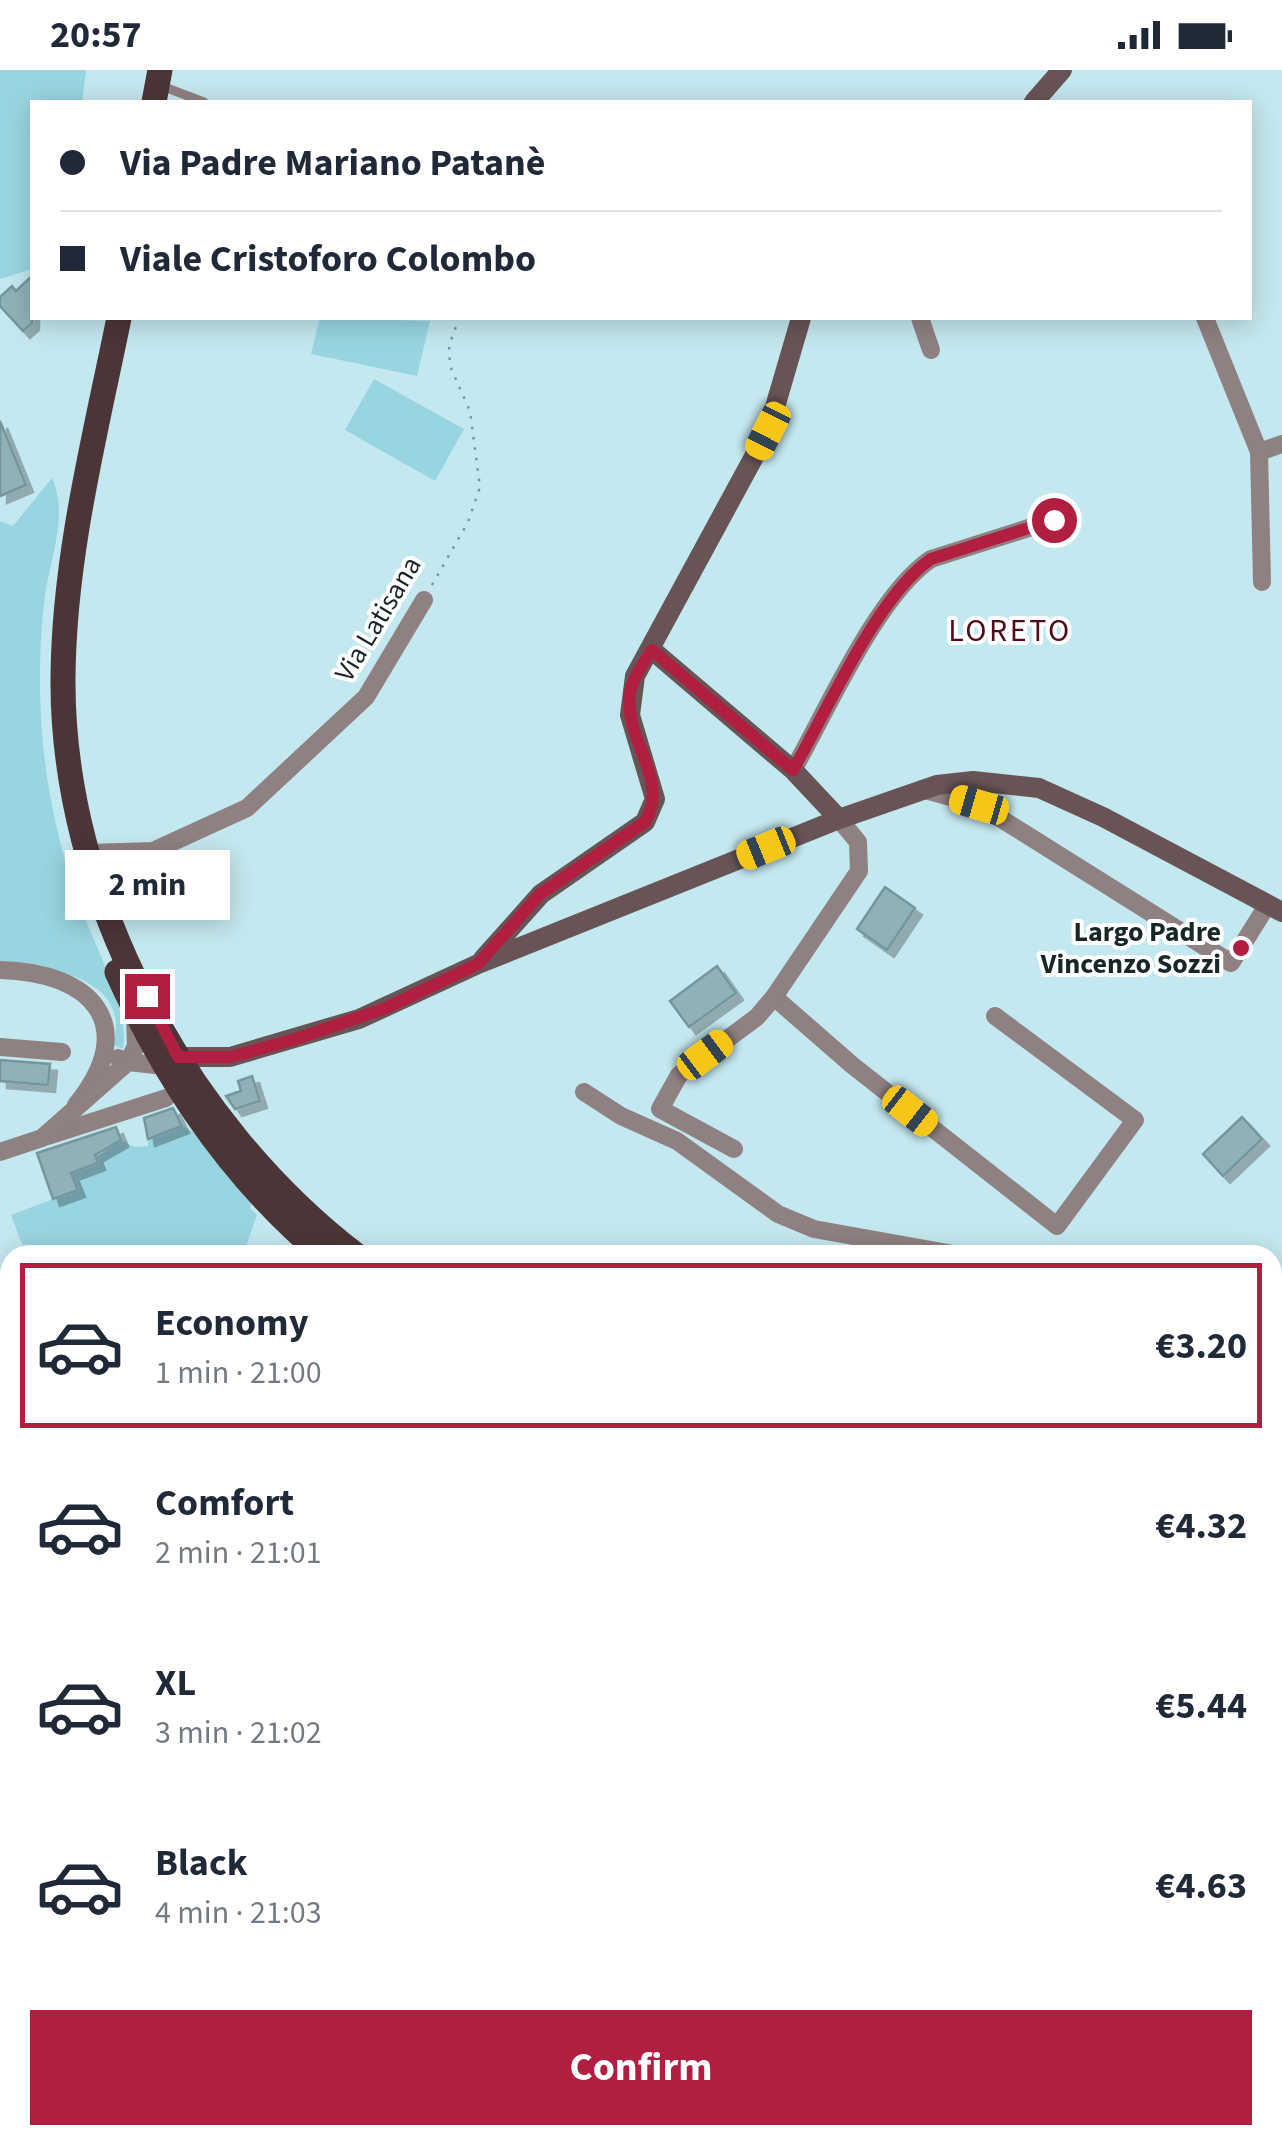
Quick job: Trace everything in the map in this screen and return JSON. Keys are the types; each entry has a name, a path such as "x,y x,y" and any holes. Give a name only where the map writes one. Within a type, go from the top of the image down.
{"main road":[{"path":"109,320 57,578 50,686 63,804 84,889 134,1011 171,1062 270,1178 345,1245"},
{"path":"120,320 85,486 65,624 63,681 68,750 89,852 119,940 171,1062 222,1152 261,1197 312,1245"}],"street":[{"path":"1036,100 1062,70"},
{"path":"478,964 540,894 645,822 651,811 653,784 634,735 630,693 692,565 768,431 799,320"},
{"path":"921,320 931,350"},
{"path":"1206,320 1260,452 1262,582"},
{"path":"1260,452 1282,444"},
{"path":"793,770 890,602 914,571 931,559 1054,520"},
{"name":"Via Latisana","path":"89,852 153,851 248,808 366,697 424,600"},
{"path":"645,1126 660,1109 679,1075 757,1017 774,997 859,872 858,842 839,818 793,770 652,650"},
{"path":"104,1049 128,1062 171,1062 230,1057 296,1039 377,1012 478,964 839,818 922,789 973,781 1039,788 1104,817 1275,908 1232,963 979,805 922,789"},
{"path":"0,970 40,973 80,988 100,1015 104,1049 96,1080 76,1106"},
{"path":"774,997 852,1065 1057,1226 1135,1120 995,1016"},
{"path":"42,1138 128,1062 136,1046 134,1011"},
{"path":"0,1046 62,1052"},
{"path":"584,1092 621,1116 677,1141 778,1214 814,1229 904,1245"},
{"path":"0,1152 166,1098"},
{"path":"660,1109 734,1149"}],"lane":[{"path":"163,87 199,100"}],"path":[{"name":"Via Latisana","path":"424,600 468,522 480,487 470,411 450,366 449,346 458,320"}],"shaded area":[{"path":"0,70 86,70 82,100 30,100 30,270 0,279"},
{"path":"320,320 430,321 417,376 311,354"},
{"path":"374,379 464,429 435,481 345,430"},
{"path":"52,478 59,508 41,636 44,753 62,847 72,884 114,990 124,1031 123,1049 113,1045 116,1022 110,1004 98,990 62,972 0,962 0,521 13,526"},
{"path":"182,1126 196,1133 252,1200 250,1208 257,1215 246,1245 22,1245 11,1215 77,1190 71,1173 106,1151 105,1145 121,1140 135,1147 148,1146 148,1139"}],"building":[{"path":"30,278 32,323 23,331 0,306 0,297 12,286 16,291"},
{"path":"0,421 26,485 0,496"},
{"path":"885,887 915,908 887,950 857,929"},
{"path":"717,966 736,993 689,1027 670,1001"},
{"path":"0,1060 50,1064 48,1085 0,1081"},
{"path":"252,1076 260,1101 235,1109 226,1096 241,1091 238,1081"},
{"path":"173,1108 182,1126 148,1139 144,1118"},
{"path":"1242,1117 1262,1139 1223,1176 1203,1154"},
{"path":"116,1127 121,1140 95,1155 98,1163 71,1173 78,1190 53,1199 37,1153"}],"place":[{"name":"Largo Padre Vincenzo Sozzi","path":"1241,948"}],"district":[{"name":"LORETO","path":"1010,631"}],"route":[{"path":"147,996 178,1057 230,1057 359,1019 478,964 540,894 645,822 655,799 634,735 630,693 635,676 652,650 793,770 890,602 914,571 931,559 1054,520"}]}
